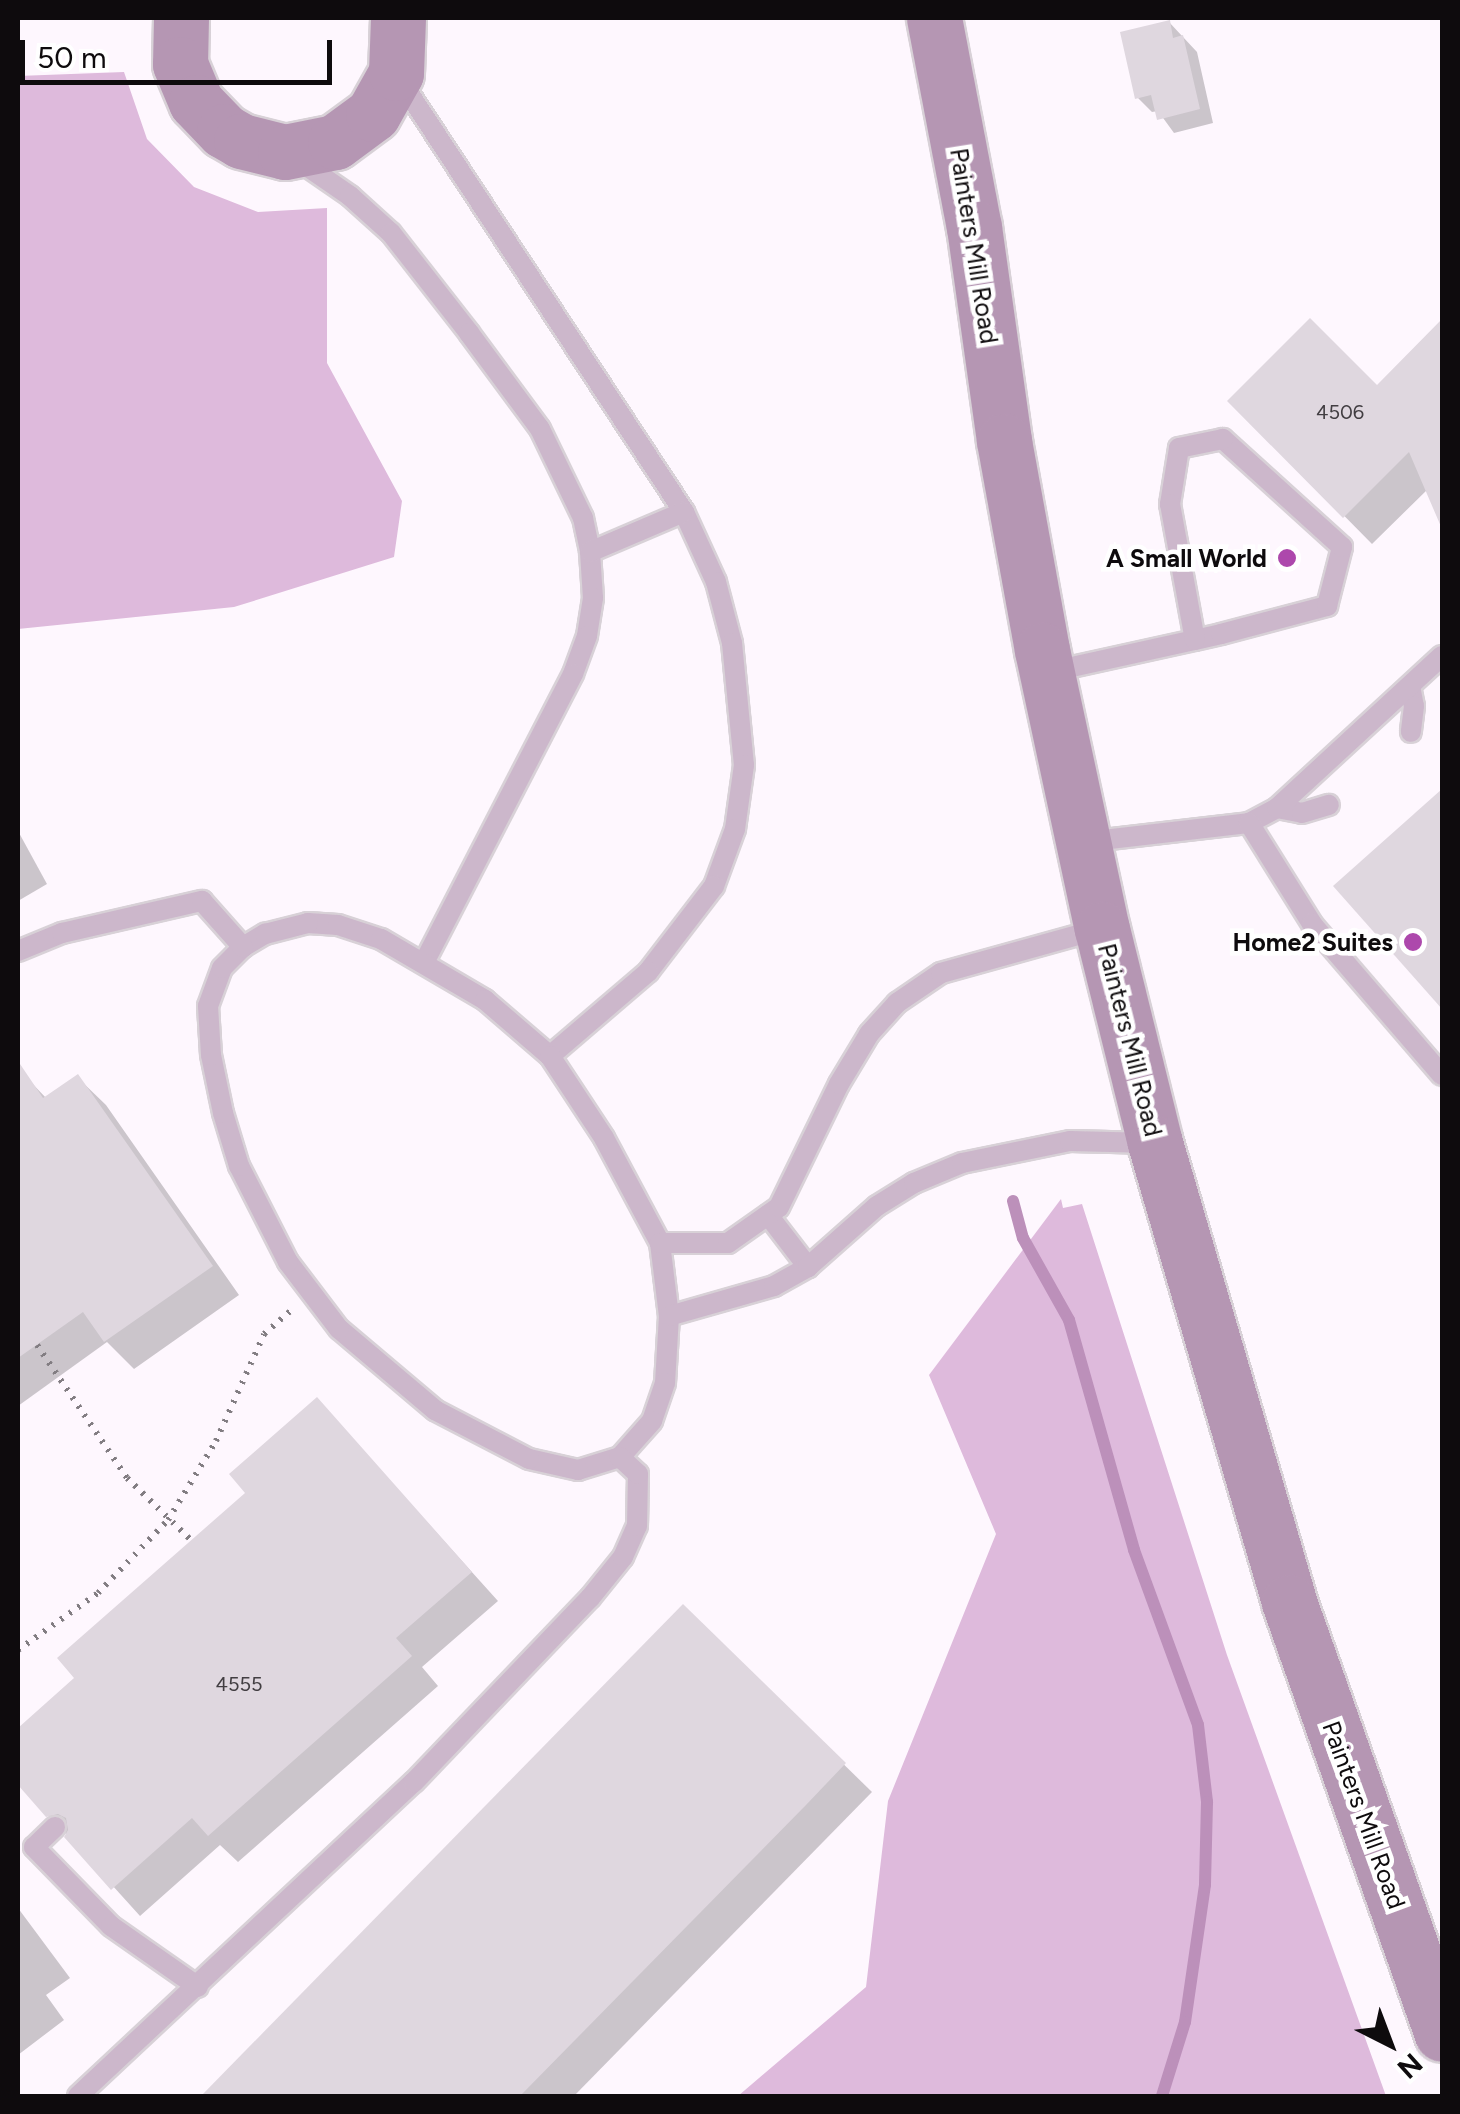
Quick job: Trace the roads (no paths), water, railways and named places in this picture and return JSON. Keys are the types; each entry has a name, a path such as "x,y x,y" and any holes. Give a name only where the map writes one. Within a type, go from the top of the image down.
{"main road":[{"path":"181,18 180,64 196,102 224,131 241,141 285,152 334,142 374,114 405,38"},
{"name":"Painters Mill Road","path":"934,18 1047,672 1102,928 1155,1143 1290,1602 1433,1989 1442,2034"}],"lane":[{"path":"405,38 684,512 716,582 732,643 744,765 734,829 714,886 681,935 648,972 550,1056"},
{"path":"285,152 350,196 391,233 470,333 540,429 583,518 590,552 593,598 587,636 573,674 425,961"},
{"path":"1047,672 1194,640 1327,606 1342,547 1224,439 1179,448 1170,504 1194,640"},
{"path":"590,552 684,512"},
{"path":"1083,842 1248,823 1276,808 1442,656"},
{"path":"1410,686 1414,706 1411,732"},
{"path":"1276,808 1302,813 1329,805"},
{"path":"1248,823 1312,924 1442,1075"},
{"path":"18,951 62,933 202,900 244,947"},
{"path":"308,923 338,925 381,939 425,961 486,1000 550,1056 604,1138 660,1243 668,1316 665,1382 652,1421 620,1457 578,1470 529,1458 435,1410 381,1368 311,1296 288,1262 240,1166 215,1074 208,1006 222,968 244,947 265,934 308,923"},
{"path":"660,1243 728,1243 768,1215 792,1183 868,1034 896,1003 941,973 1102,928"},
{"path":"668,1316 736,1300 808,1268 877,1206 914,1183 962,1163 1070,1141 1155,1143"},
{"path":"768,1215 808,1268"},
{"path":"78,2096 414,1782 623,1556 637,1526 640,1503 638,1474 620,1457"},
{"path":"55,1827 34,1846 111,1926 198,1987"}],"waterway":[{"path":"1013,1201 1023,1238 1069,1320 1134,1550 1198,1725 1207,1802 1205,1885 1185,2022 1162,2096"}],"place":[{"name":"A Small World","path":"1287,558"},
{"name":"Home2 Suites","path":"1413,942"}]}
